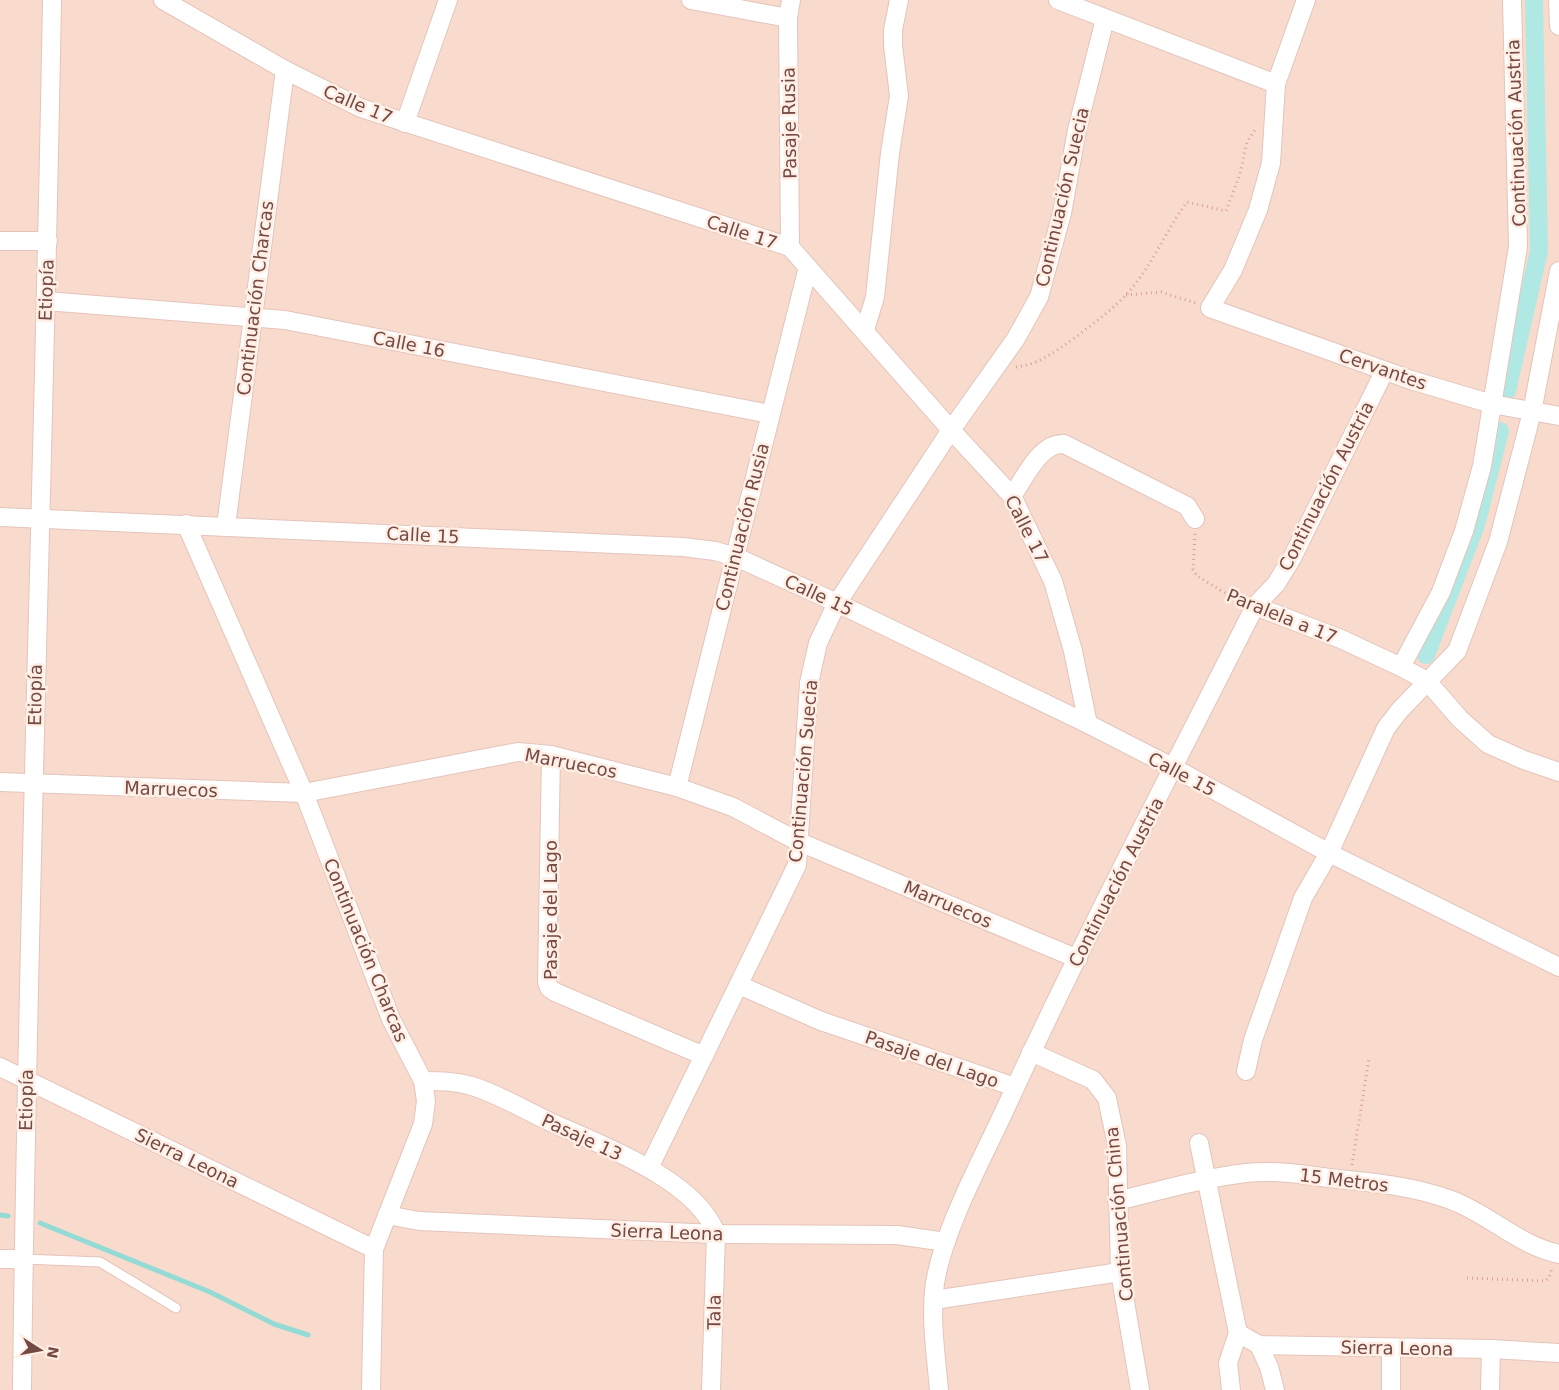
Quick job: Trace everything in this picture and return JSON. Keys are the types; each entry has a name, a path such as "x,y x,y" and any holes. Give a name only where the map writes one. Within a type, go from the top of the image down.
{"street":[{"name":"Etiopía","path":"22,1390 38,518 48,241 52,0"},
{"name":"Calle 17","path":"163,0 284,70 339,98 405,124 790,247 951,430 1012,496 1052,581 1072,651 1088,724"},
{"path":"405,124 448,0"},
{"path":"691,0 788,18"},
{"name":"Pasaje Rusia","path":"790,247 788,18 791,0"},
{"path":"865,330 875,297 890,153 899,96 893,45 893,30 899,0"},
{"path":"1058,0 1276,84"},
{"path":"1210,308 1240,255 1258,210 1271,163 1276,84 1306,0"},
{"name":"Continuación Austria","path":"1401,666 1441,592 1464,531 1482,466 1518,247 1512,0"},
{"path":"1558,0 1559,26"},
{"name":"Continuación Suecia","path":"649,1168 797,865 797,841 809,683 818,643 837,603 951,430 998,365 1039,297 1062,213 1077,130 1105,19"},
{"name":"Continuación Charcas","path":"226,526 284,70"},
{"path":"0,241 48,241"},
{"name":"Continuación Rusia","path":"677,787 808,267"},
{"path":"1246,1071 1253,1040 1303,898 1314,875 1328,853 1386,728 1427,681 1457,651 1498,542 1532,412 1559,271"},
{"name":"Calle 16","path":"46,301 286,320 770,414"},
{"name":"Cervantes","path":"1210,308 1384,372 1492,404 1559,416"},
{"name":"Continuación Austria","path":"939,1390 934,1300 938,1269 946,1242 1031,1052 1255,606 1276,584 1292,558 1384,372"},
{"path":"1012,496 1044,450 1056,443 1064,444 1187,506 1195,519"},
{"name":"Calle 15","path":"0,517 683,547 715,551 736,558 837,603 1088,724 1174,768 1328,853 1559,967"},
{"name":"Continuación Charcas","path":"186,524 304,793 392,1019 423,1081 426,1101 423,1124 374,1249 371,1390"},
{"name":"Paralela a 17","path":"1255,606 1341,639 1401,666 1427,681 1460,719 1488,744 1516,757 1559,772"},
{"name":"Marruecos","path":"0,782 304,793 518,752 551,755 677,787 733,807 797,841 1078,959"},
{"name":"Pasaje del Lago","path":"551,755 547,982 549,988 704,1056"},
{"name":"Pasaje del Lago","path":"739,985 821,1021 1015,1087"},
{"name":"Continuación China","path":"1031,1052 1093,1080 1107,1098 1117,1146 1120,1272 1140,1390"},
{"name":"Sierra Leona","path":"0,1067 374,1249"},
{"name":"Pasaje 13","path":"423,1081 454,1081 473,1086 649,1168 704,1210 711,1220 716,1234"},
{"path":"1199,1143 1205,1181 1238,1333 1228,1364 1231,1390"},
{"name":"15 Metros","path":"1117,1201 1205,1181 1266,1172 1350,1180 1414,1189 1452,1200 1471,1208 1519,1239 1557,1254"},
{"name":"Sierra Leona","path":"387,1215 419,1221 716,1234 897,1235 946,1242"},
{"name":"Tala","path":"711,1390 716,1234"},
{"path":"0,1259 24,1259"},
{"path":"934,1300 1120,1272"},
{"name":"Sierra Leona","path":"1238,1333 1259,1345 1391,1349 1491,1349 1559,1353"},
{"path":"1259,1345 1269,1367 1275,1390"},
{"path":"1391,1349 1391,1390"},
{"path":"1490,1390 1491,1349"}],"lane":[{"path":"24,1259 100,1262 176,1308"}],"path":[{"path":"998,365 1020,366 1046,359 1100,318 1126,295 1139,279 1186,202 1226,211 1240,174 1247,142 1258,126 1274,112"},
{"path":"1126,295 1161,292 1210,308"},
{"name":"Paralela a 17","path":"1195,519 1193,556 1194,569 1197,576 1240,602 1255,606"},
{"path":"1350,1180 1369,1058"},
{"path":"1467,1278 1545,1281 1551,1274 1557,1254"}],"shaded area":[{"path":"0,0 1559,0 1559,1390 0,1390"}],"waterway":[{"path":"1507,391 1539,251 1534,0"},
{"path":"1426,655 1476,525 1500,431"},
{"path":"0,1215 8,1216"},
{"path":"40,1223 210,1292 274,1324 308,1335"}]}
